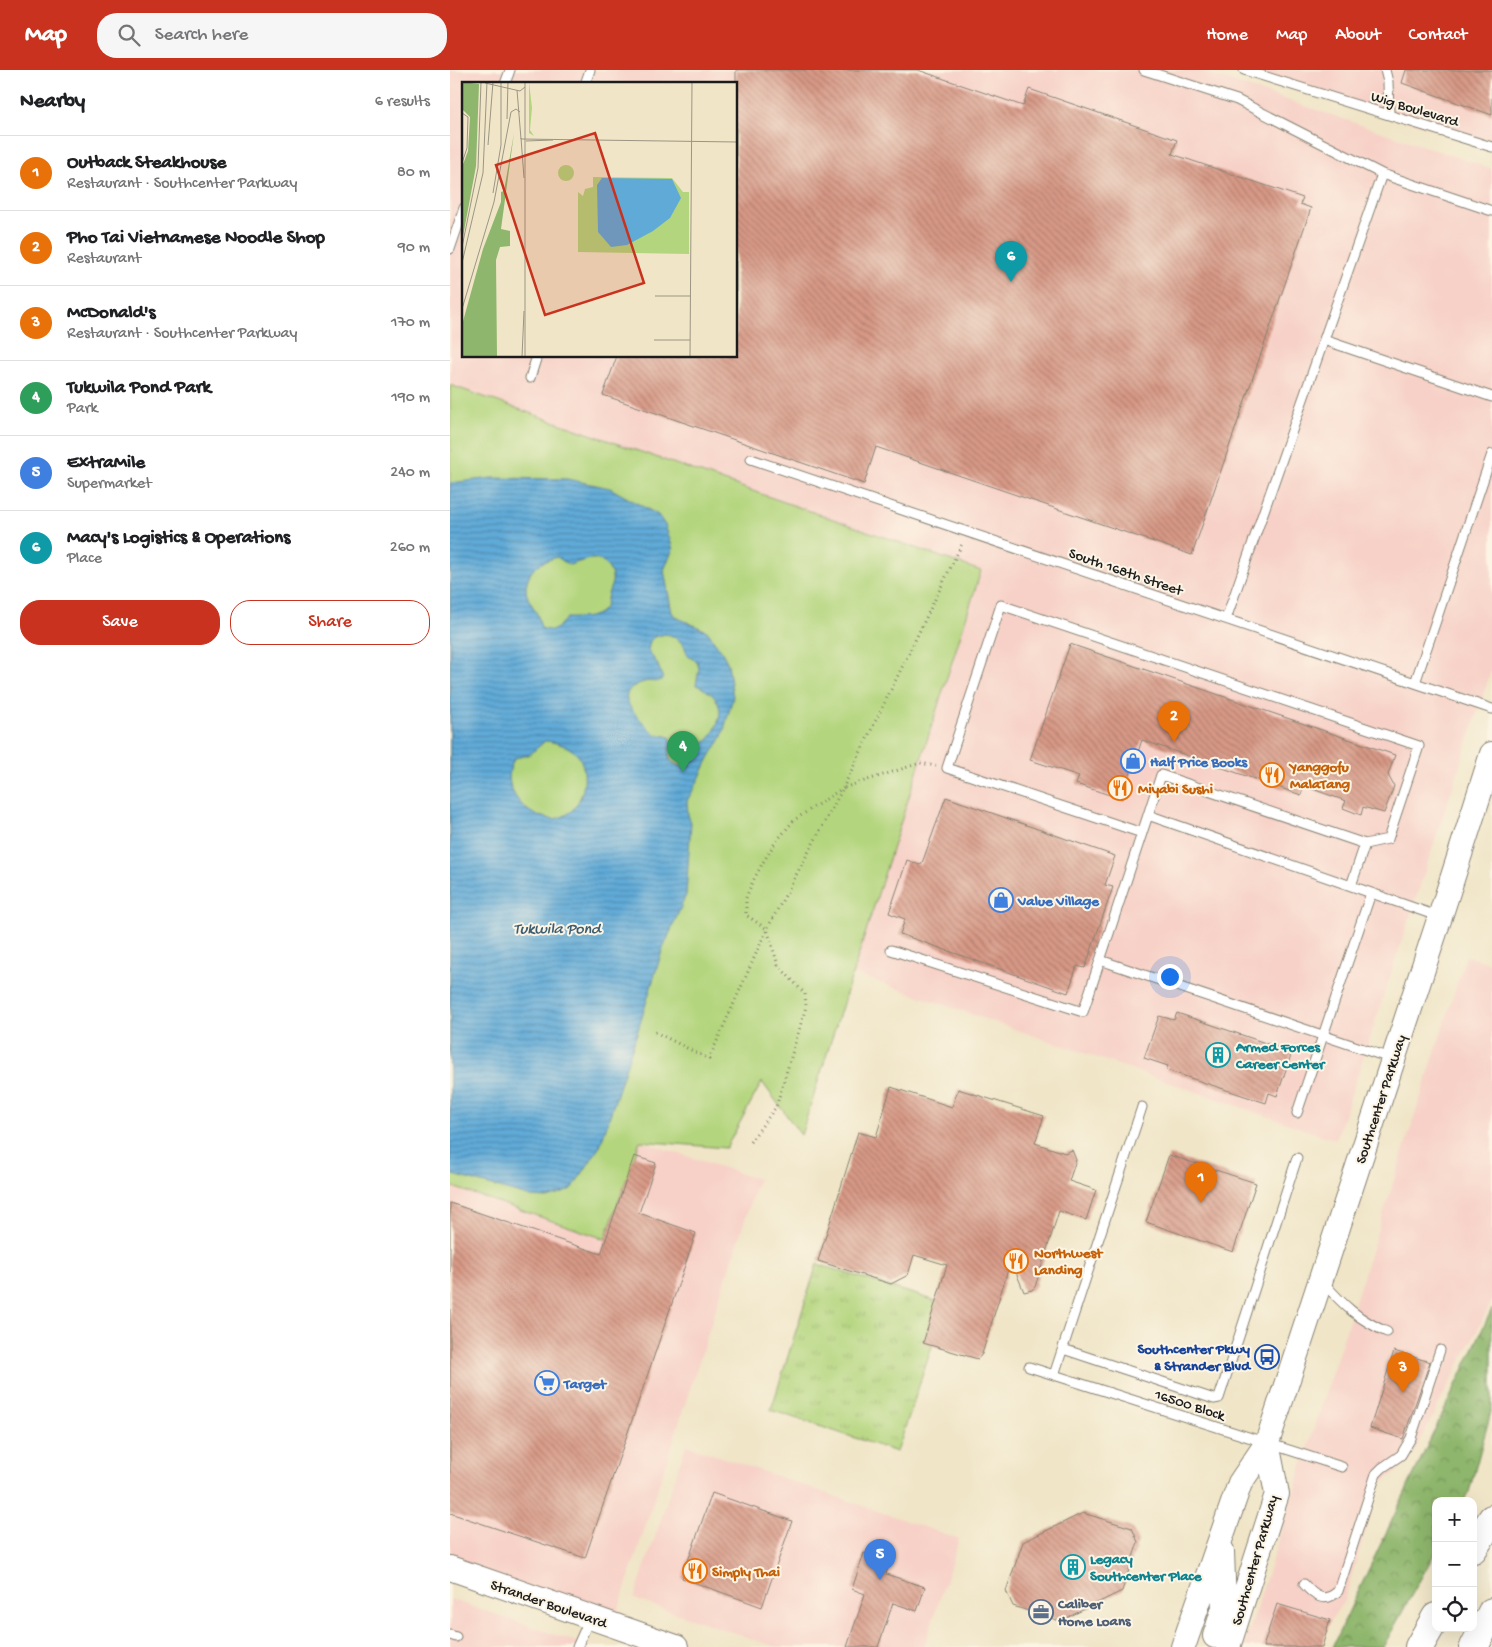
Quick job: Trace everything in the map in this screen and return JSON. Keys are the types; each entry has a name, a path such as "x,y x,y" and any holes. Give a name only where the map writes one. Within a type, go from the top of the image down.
{"highway":[{"path":"1477,1543 1492,1519"},
{"path":"1474,1647 1492,1612"},
{"path":"1419,1647 1432,1624"}],"main road":[{"name":"Southcenter Parkway","path":"1183,1647 1240,1483 1267,1443 1492,754"},
{"name":"Southcenter Parkway","path":"1228,1647 1277,1494 1267,1443"},
{"path":"1221,1647 1215,1642 1215,1636 1224,1608 1222,1537"},
{"name":"Strander Boulevard","path":"450,1568 676,1647"}],"lane":[{"path":"506,82 510,70"},
{"path":"586,82 590,70"},
{"path":"1144,70 1237,100 1382,174 1492,211"},
{"name":"Wig Boulevard","path":"1244,70 1492,147"},
{"path":"1385,70 1388,82 1389,114"},
{"path":"1226,619 1382,174"},
{"path":"450,249 462,214"},
{"path":"1324,340 1492,397"},
{"path":"530,378 536,358"},
{"path":"1415,683 1492,454"},
{"name":"South 168th Street","path":"751,459 1492,709"},
{"path":"890,950 1082,1012 1100,960 1142,833 1148,814 1161,775 1365,844 1388,838 1419,746 1001,605 947,768 1142,833"},
{"path":"1148,814 1440,917"},
{"path":"1351,886 1365,844"},
{"path":"1297,1113 1371,893"},
{"path":"1100,960 1393,1059"},
{"path":"1054,1375 1142,1107"},
{"path":"1063,1348 1214,1399 1219,1398 1297,1158"},
{"path":"1320,1279 1359,1318 1387,1332"},
{"path":"1304,1584 1311,1592 1318,1596 1332,1597 1338,1591 1376,1474 1401,1455 1411,1438 1440,1350"},
{"name":"16500 Block","path":"1029,1367 1342,1467"},
{"path":"577,1647 590,1618"}],"path":[{"path":"655,1032 708,1059 767,929 843,788 967,532"},
{"path":"750,1142 776,1107 806,1007 805,994 778,965 767,929 746,915 746,898 762,864 775,843 794,820 843,788 920,763 947,768"}],"shaded area":[{"path":"450,70 1197,70 1492,169 1492,668 1336,1140 852,973 981,571 450,385"},
{"path":"1244,70 1492,70 1492,147"},
{"path":"1466,956 1492,964 1492,1301 1409,1462 1380,1484 1344,1601 1332,1618 1322,1647 1244,1647"},
{"name":"Target","path":"640,1141 758,1179 613,1626 450,1570 450,1186 604,1239"},
{"path":"686,1445 959,1539 924,1647 776,1647 634,1599"},
{"path":"450,1599 591,1647 450,1647"}],"green space":[{"path":"450,385 981,571 801,1135 762,1082 726,1148 640,1141 605,1239 450,1186"},
{"path":"817,1264 946,1304 897,1452 771,1410"},
{"path":"1492,1309 1492,1408 1469,1492 1466,1497 1432,1497 1432,1558 1383,1647 1332,1647"}],"water":[{"name":"Tukwila Pond","path":"492,478 567,479 610,488 658,515 665,525 673,549 664,570 672,613 678,618 707,631 728,664 733,697 722,737 687,801 688,815 691,822 686,895 662,951 600,1146 571,1189 548,1198 531,1197 450,1174 450,483","holes":["557,557 569,565 590,559 600,560 606,565 612,575 612,583 605,606 601,612 589,617 567,618 556,629 551,630 541,628 538,616 526,593 526,588 529,576 534,569 544,562","665,634 673,636 680,641 687,652 687,656 697,661 699,669 696,685 713,696 719,706 718,723 712,735 699,746 693,760 686,767 677,765 670,759 670,737 656,735 636,715 627,700 627,693 633,687 644,682 663,679 658,665 648,650 650,641 654,637","545,741 573,750 579,757 583,765 584,774 582,793 573,809 566,815 554,819 539,816 526,809 516,798 510,785 511,766 515,758 529,755"]}],"building":[{"path":"736,70 918,70 1023,106 1029,89 1177,140 1172,154 1303,198 1300,204 1311,208 1192,555 876,447 864,484 603,395 616,358 738,358 738,82 736,82"},
{"path":"1406,70 1492,70 1492,115 1402,83"},
{"path":"1070,644 1395,755 1388,775 1394,786 1384,813 1363,807 1361,815 1343,808 1346,801 1304,786 1301,795 1142,740 1122,799 1076,784 1079,776 1030,760"},
{"name":"Value Village","path":"946,797 1115,856 1105,885 1113,887 1085,968 1077,966 1068,993 900,934 905,919 889,913 907,860 920,865 922,863"},
{"name":"Armed Forces Career Center","path":"1177,1013 1292,1052 1277,1096 1269,1093 1266,1103 1166,1070 1168,1066 1144,1058 1159,1016 1174,1020"},
{"path":"891,1087 952,1107 958,1089 1044,1116 1035,1143 1065,1153 1072,1150 1076,1160 1069,1181 1096,1190 1086,1220 1059,1211 1035,1287 1032,1290 1024,1292 1011,1260 982,1354 978,1359 923,1343 947,1265 914,1255 908,1275 891,1284 818,1261 858,1132 876,1137"},
{"path":"1169,1155 1256,1183 1233,1252 1146,1222"},
{"name":"Target","path":"634,1156 656,1163 639,1213 696,1233 585,1558 450,1513 450,1203 601,1254"},
{"path":"1394,1351 1430,1362 1403,1439 1370,1428"},
{"path":"712,1493 792,1521 762,1607 682,1578"},
{"name":"Legacy Southcenter Place","path":"1083,1513 1132,1528 1138,1542 1122,1591 1060,1621 1013,1606 1006,1591 1023,1542"},
{"path":"864,1553 890,1562 886,1574 925,1587 917,1611 893,1603 878,1647 847,1647 865,1594 852,1589"},
{"path":"1277,1604 1330,1620 1322,1647 1263,1647"}],"place":[{"name":"Macy's Logistics & Operations","path":"1011,282"},
{"name":"Pho Tai Vietnamese Noodle Shop","path":"1174,742"},
{"name":"Half Price Books","path":"1133,761"},
{"name":"Tukwila Pond Park","path":"683,772"},
{"name":"Yanggofu MalaTang","path":"1272,775"},
{"name":"Miyabi Sushi","path":"1120,788"},
{"name":"Value Village","path":"1001,900"},
{"name":"Armed Forces Career Center","path":"1218,1055"},
{"name":"Outback Steakhouse","path":"1201,1203"},
{"name":"Northwest Landing","path":"1016,1261"},
{"name":"Southcenter Pkwy & Strander Blvd","path":"1267,1357"},
{"name":"Target","path":"547,1383"},
{"name":"McDonald's","path":"1403,1393"},
{"name":"Legacy Southcenter Place","path":"1073,1567"},
{"name":"Simply Thai","path":"695,1571"},
{"name":"ExtraMile","path":"880,1580"},
{"name":"Caliber Home Loans","path":"1041,1612"}]}
